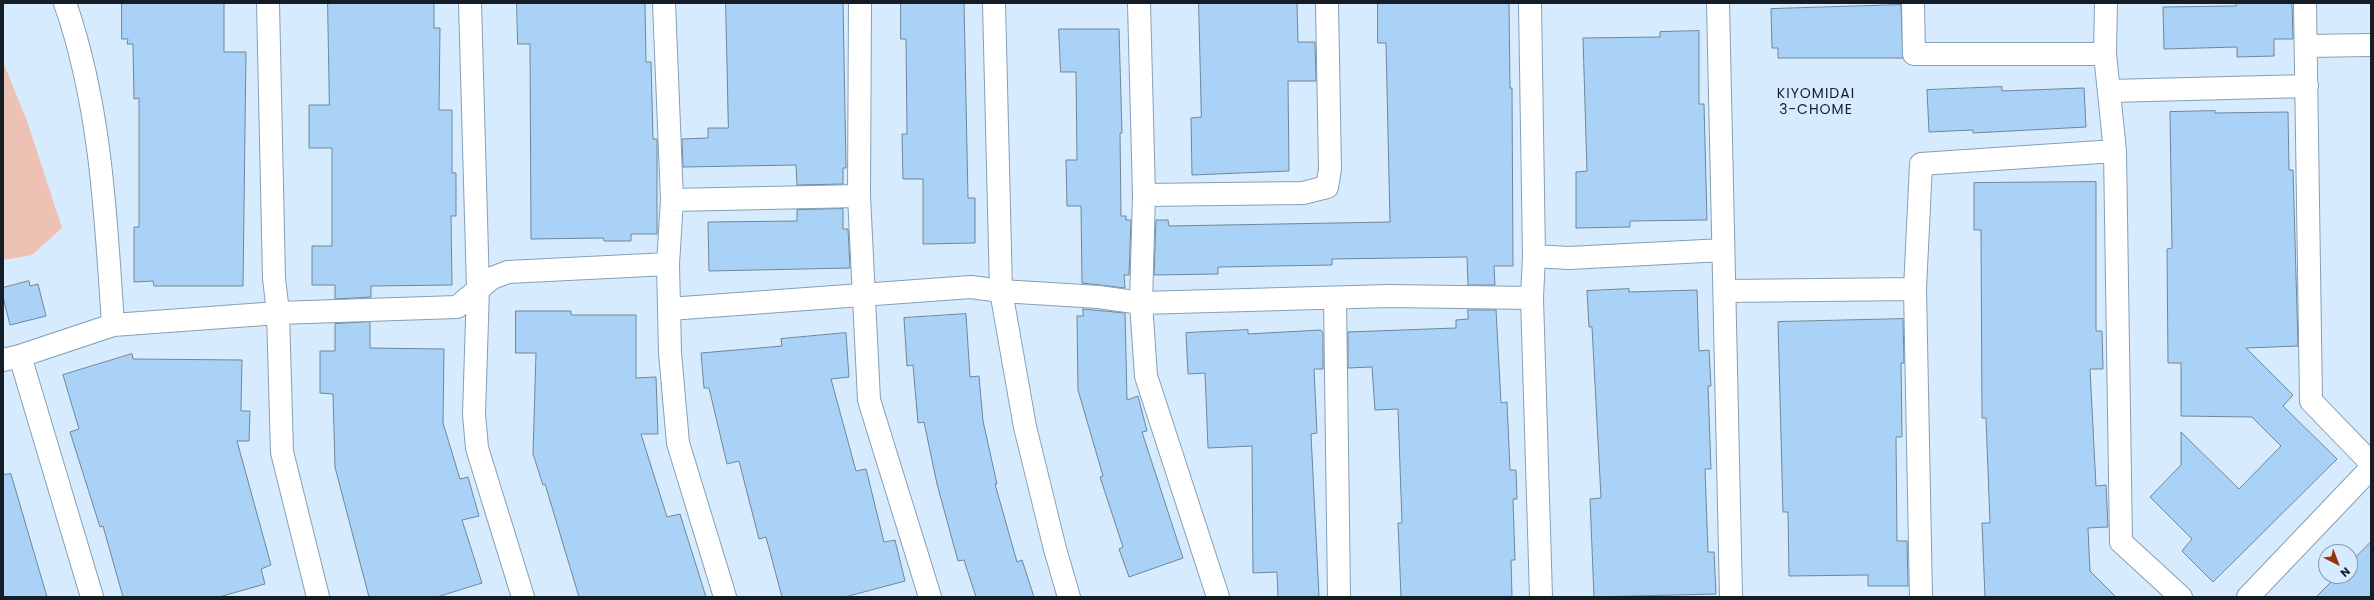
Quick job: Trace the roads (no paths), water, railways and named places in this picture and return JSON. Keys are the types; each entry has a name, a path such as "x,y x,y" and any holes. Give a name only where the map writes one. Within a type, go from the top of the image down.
{"street":[{"path":"65,3 74,29 88,90 105,210 113,325"},
{"path":"268,3 274,278 278,314 282,452 318,597"},
{"path":"470,3 478,289 474,414 477,448 523,597"},
{"path":"664,3 672,200 668,264 669,309 678,443 725,597"},
{"path":"860,3 859,196 870,400 930,597"},
{"path":"994,3 1001,291 1025,427 1055,549 1069,597"},
{"path":"1139,3 1144,195 1141,303 1146,376 1218,597"},
{"path":"1144,195 1303,194 1327,187 1330,169 1327,3"},
{"path":"1530,3 1534,256 1532,298 1541,597"},
{"path":"1718,3 1726,291 1731,597"},
{"path":"1913,3 1914,54 2106,54"},
{"path":"2106,3 2106,54 2114,151 2120,542 2181,597"},
{"path":"2305,3 2311,401 2371,463"},
{"path":"2306,46 2371,45"},
{"path":"2110,91 2307,86"},
{"path":"1921,597 1915,289 1921,164 2114,151"},
{"path":"672,200 859,196"},
{"path":"1534,256 1568,258 1724,250"},
{"path":"92,597 12,358 113,325 278,314 457,307 492,278 508,272 668,264"},
{"path":"669,309 865,296 971,287 1001,291 1099,297 1141,303 1389,296 1532,298"},
{"path":"1726,291 1915,289"},
{"path":"1335,298 1339,597"},
{"path":"2248,597 2371,468"}],"district":[{"name":"KIYOMIDAI 3-CHOME","path":"1816,102"}]}
